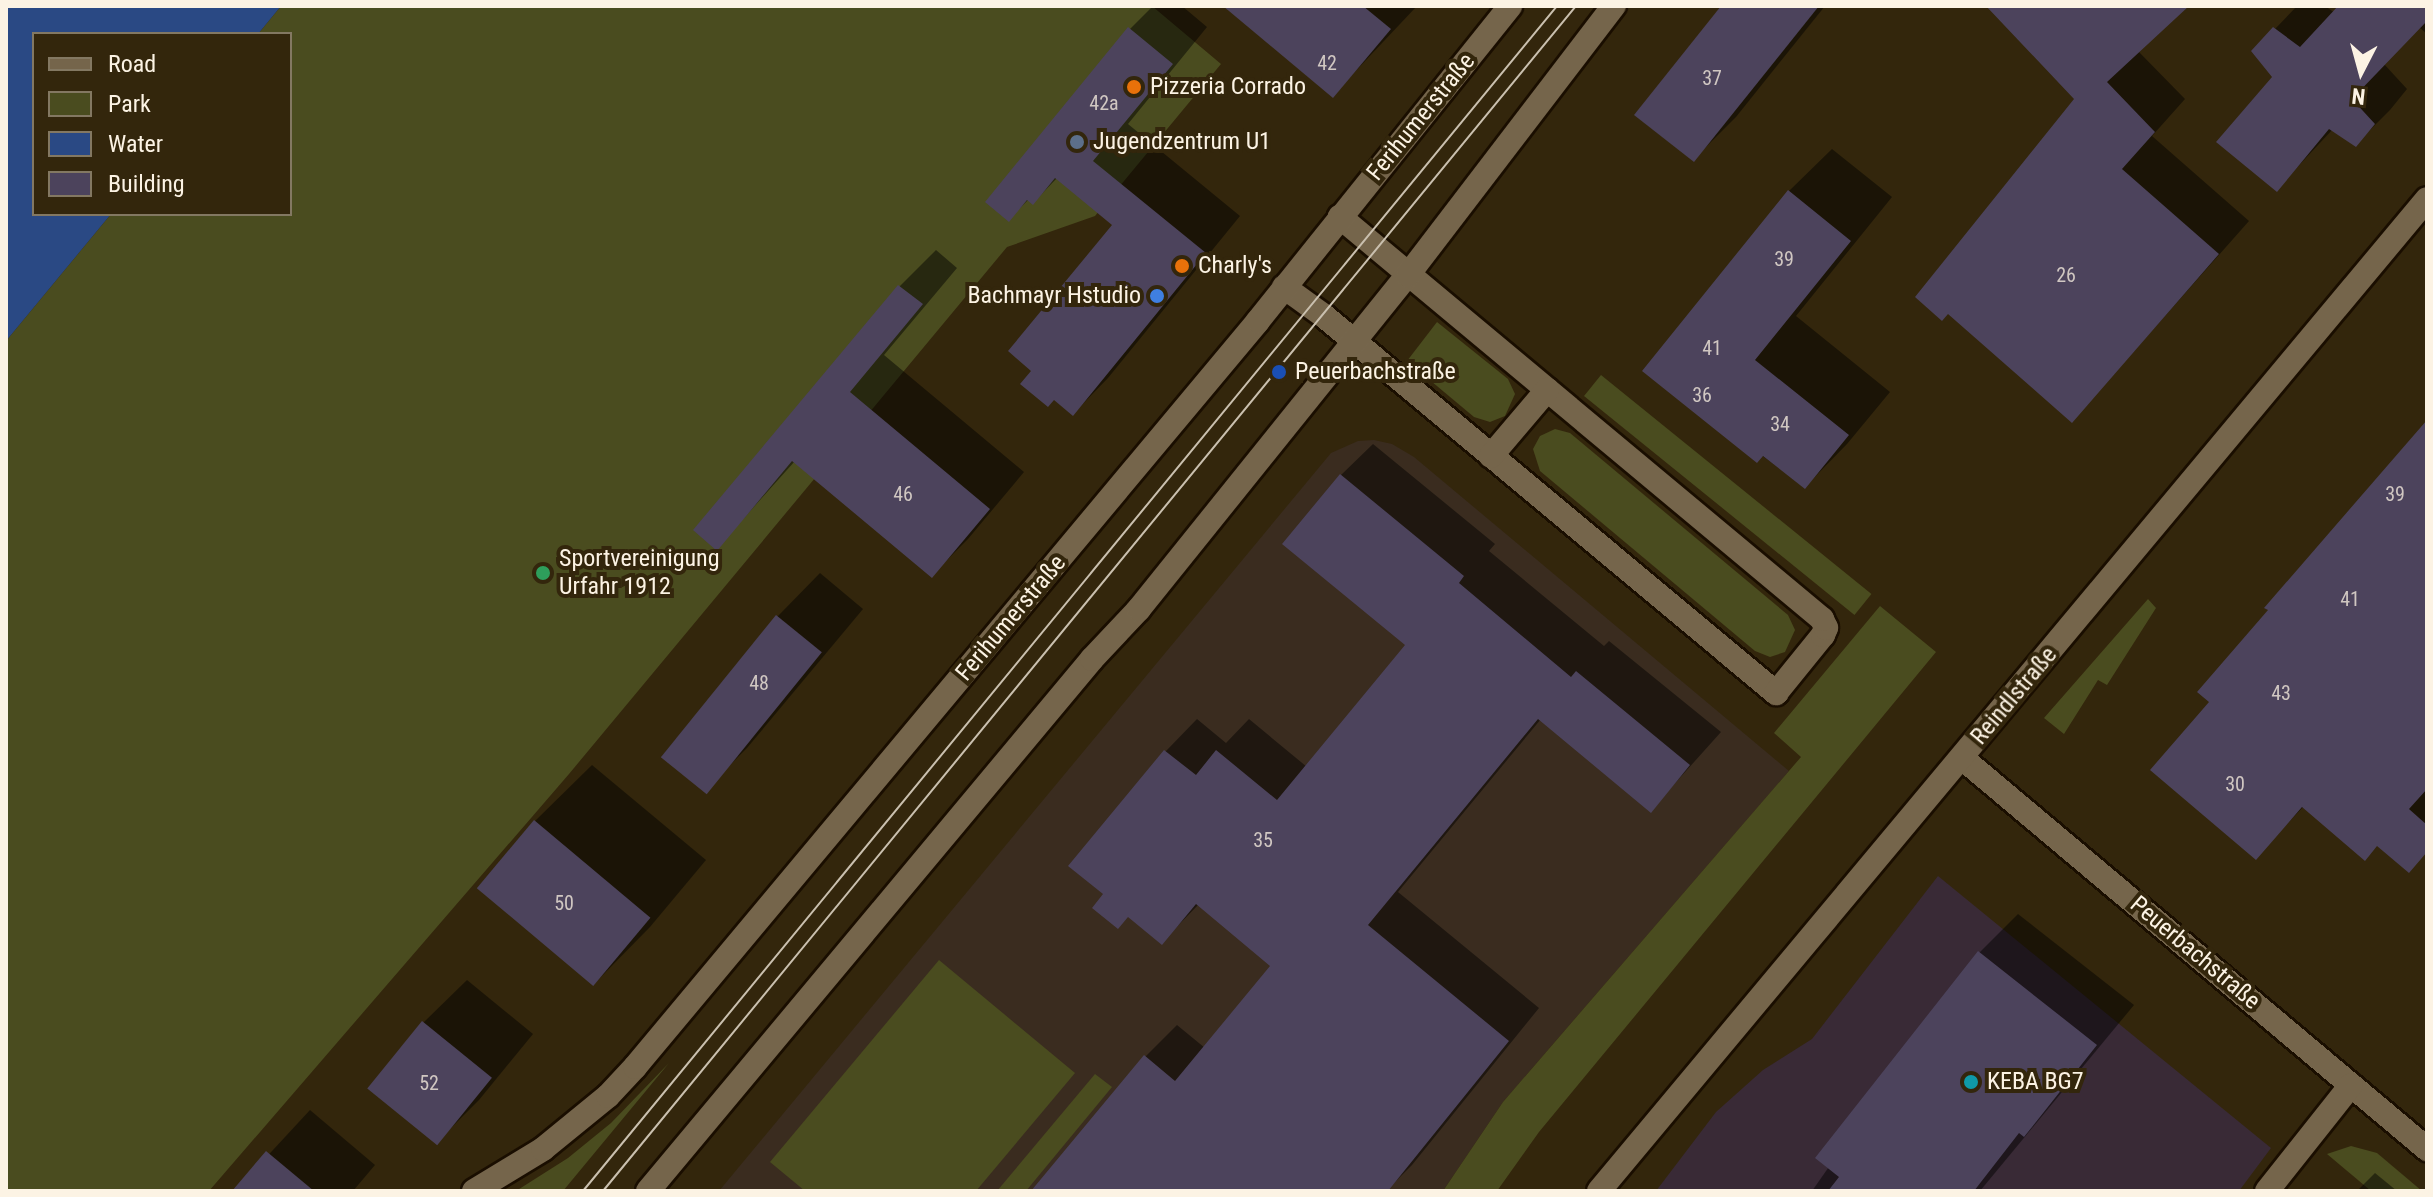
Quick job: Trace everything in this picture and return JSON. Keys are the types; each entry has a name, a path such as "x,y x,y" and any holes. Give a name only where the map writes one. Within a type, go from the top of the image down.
{"street":[{"name":"Ferihumerstraße","path":"474,1191 543,1149 608,1096 635,1067 1284,287 1510,6"},
{"path":"648,1191 1082,671 1139,609 1408,275 1614,6"},
{"name":"Reindlstraße","path":"1599,1191 2427,199"},
{"path":"1284,287 1354,341 1776,693 1823,635 1826,628 1822,619 1340,217"},
{"path":"1491,456 1547,390"},
{"name":"Peuerbachstraße","path":"1962,758 2427,1149"},
{"path":"2267,1191 2351,1085"}],"shaded area":[{"path":"1374,440 1392,444 1414,457 1789,771 1503,1102 1443,1191 719,1191 1331,453 1358,441"},
{"path":"1938,876 2271,1148 2239,1191 1656,1191 1716,1112 1763,1070 1812,1039"}],"green space":[{"path":"281,6 1152,6 1221,64 1095,216 1007,247 569,774 209,1191 6,1191 6,341 109,216 292,216 292,32 260,32"},
{"path":"1437,322 1508,379 1515,394 1505,416 1490,422 1474,417 1407,361"},
{"path":"1601,375 1871,594 1854,615 1584,396"},
{"path":"1555,429 1570,433 1788,615 1795,630 1785,652 1770,657 1755,651 1540,471 1533,449 1540,436"},
{"path":"2148,599 2156,608 2107,685 2098,680 2064,734 2044,718"},
{"path":"1880,606 1936,652 1539,1132 1497,1191 1443,1191 1503,1102 1801,757 1774,733"},
{"path":"939,960 1075,1073 976,1191 805,1191 770,1162"},
{"path":"669,1063 563,1191 516,1191 568,1158 611,1123"},
{"path":"1095,1074 1112,1087 1026,1191 997,1191"},
{"path":"2351,1146 2377,1153 2422,1191 2371,1191 2327,1154"}],"water":[{"path":"6,6 281,6 260,32 32,32 32,216 109,216 6,341"}],"building":[{"path":"1223,6 1363,6 1391,29 1333,98"},
{"path":"1721,6 1819,6 1694,162 1634,115"},
{"path":"1986,6 2189,6 2107,82 2155,132 2122,169 2219,254 2072,423 1948,314 1942,321 1915,297 2074,99"},
{"path":"2338,6 2427,6 2427,21 2352,99 2375,124 2356,147 2329,129 2277,192 2216,142 2272,77 2251,51 2273,27 2300,47"},
{"path":"1128,27 1173,64 1093,161 1206,253 1073,416 1054,400 1048,407 1020,384 1031,371 1008,351 1112,225 1055,178 1033,205 1027,200 1009,222 985,202"},
{"path":"1788,190 1851,241 1755,360 1849,435 1805,489 1763,456 1757,463 1642,371"},
{"path":"898,285 923,304 850,392 990,509 932,578 792,461 717,551 693,530"},
{"path":"2427,420 2427,789 2409,809 2427,825 2427,852 2409,873 2377,846 2365,861 2302,807 2256,860 2150,770 2209,702 2197,692 2268,610 2264,608"},
{"path":"1340,474 1464,576 1459,583 1571,677 1576,671 1690,765 1651,813 1538,719 1368,925 1509,1041 1388,1191 1031,1191 1144,1055 1175,1081 1270,966 1196,904 1162,945 1128,917 1118,929 1092,908 1103,894 1068,866 1164,750 1196,775 1216,750 1277,800 1405,645 1282,544"},
{"path":"776,615 822,652 707,794 661,757"},
{"path":"534,820 650,918 593,986 477,888"},
{"name":"KEBA BG7","path":"1978,951 2097,1045 2024,1137 2019,1133 1974,1191 1828,1191 1839,1177 1815,1158"},
{"path":"422,1021 492,1078 437,1145 367,1089"},
{"path":"266,1151 314,1191 232,1191"}],"tram line":[{"path":"583,1191 1557,6"},
{"path":"603,1191 1576,6"}],"place":[{"name":"Pizzeria Corrado","path":"1134,87"},
{"name":"Jugendzentrum U1","path":"1077,142"},
{"name":"Charly's","path":"1182,266"},
{"name":"Bachmayr Hstudio","path":"1157,296"},
{"name":"Peuerbachstraße","path":"1279,372"},
{"name":"Sportvereinigung Urfahr 1912","path":"543,573"},
{"name":"KEBA BG7","path":"1971,1082"}]}
